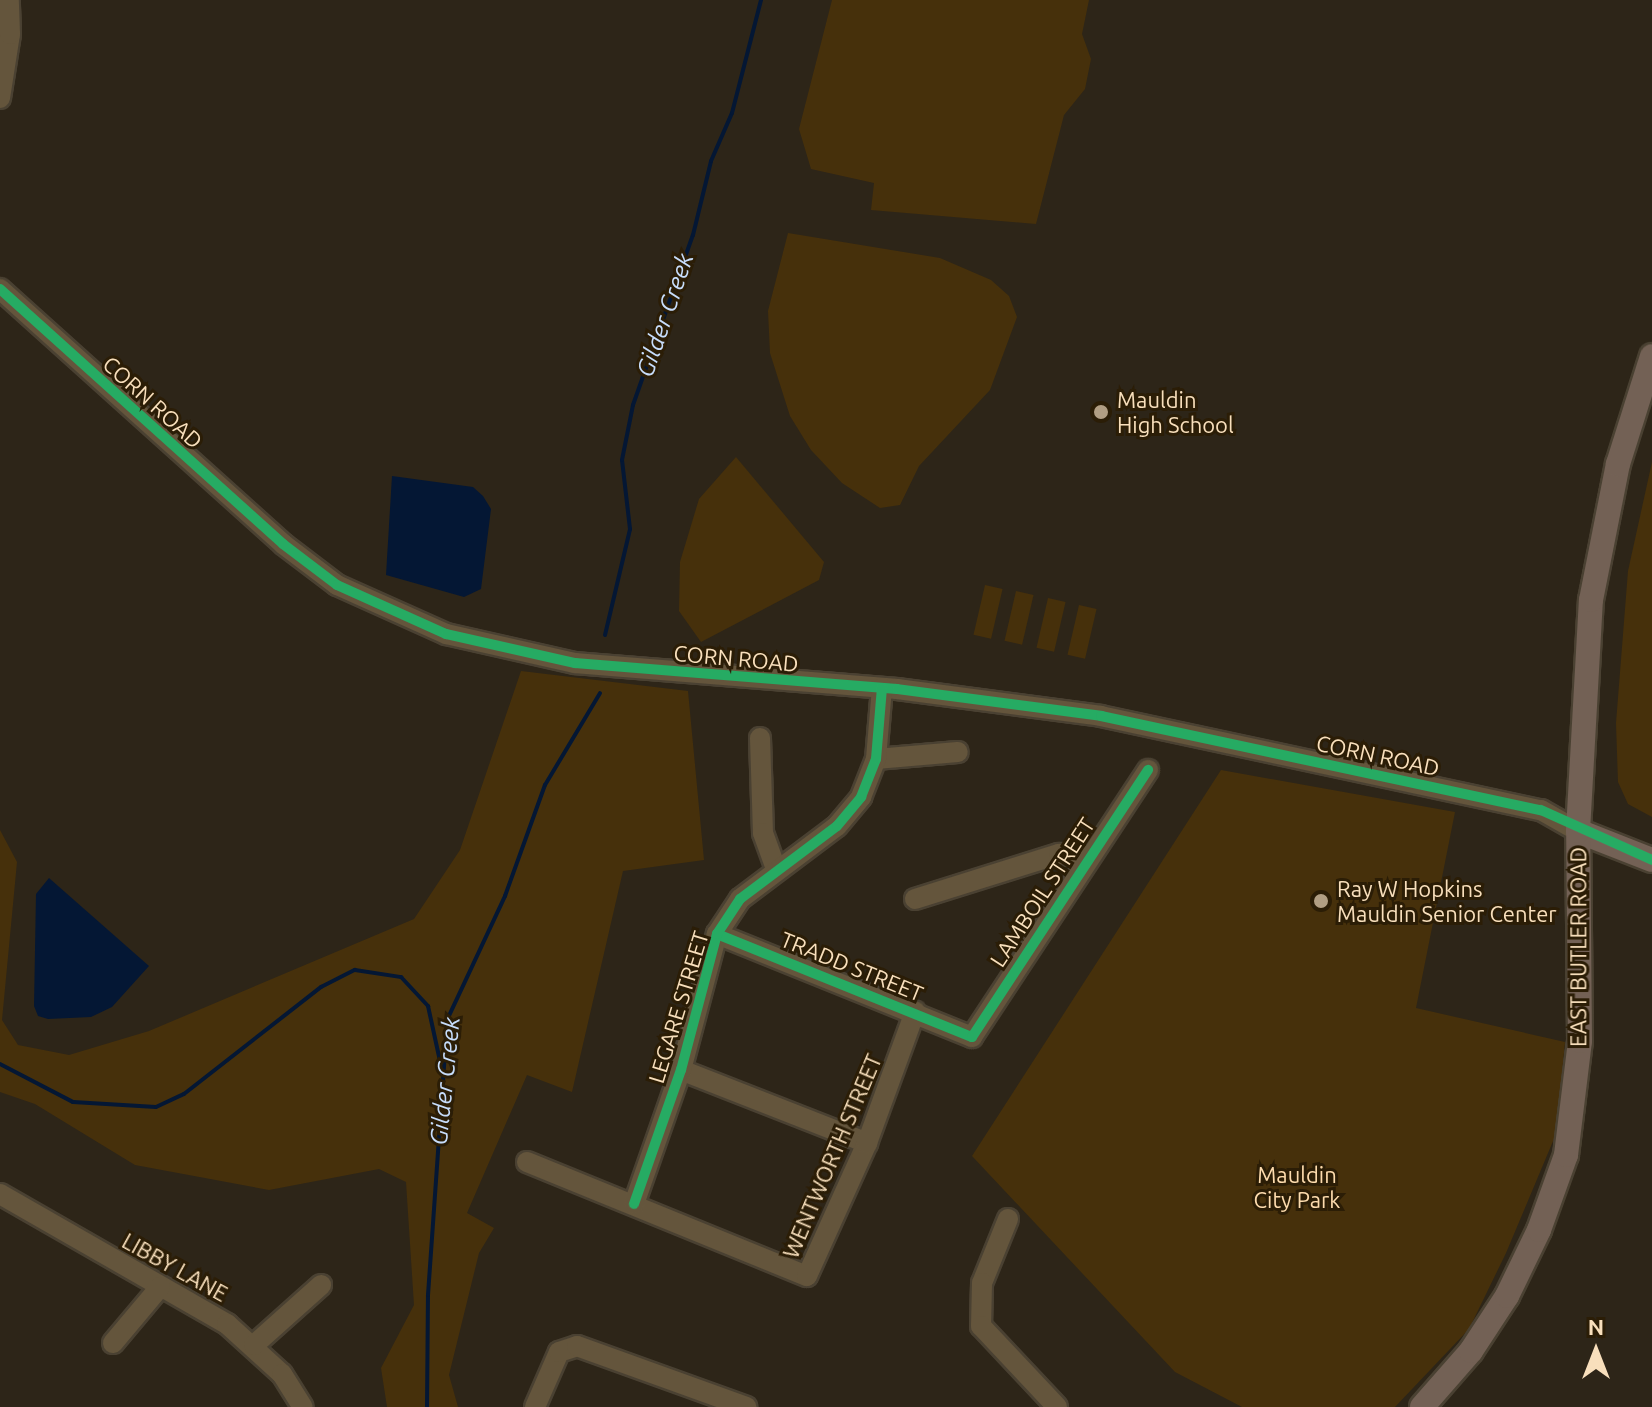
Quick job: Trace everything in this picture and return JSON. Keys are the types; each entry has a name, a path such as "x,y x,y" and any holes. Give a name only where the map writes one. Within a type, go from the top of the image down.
{"main road":[{"name":"EAST BUTLER ROAD","path":"1422,1407 1471,1351 1507,1296 1539,1230 1566,1155 1581,1006 1578,831 1591,600 1616,472 1652,356"},
{"path":"1578,831 1652,860"}],"street":[{"path":"0,98 9,0"},
{"name":"CORN ROAD","path":"0,289 283,544 337,585 403,617 494,648 546,659 882,688 1101,716 1541,810 1578,831"},
{"name":"LEGARE STREET","path":"634,1204 681,1070 717,934 740,899 837,826 861,797 876,759 882,688"},
{"path":"760,738 763,833 776,869"},
{"path":"876,759 958,752"},
{"name":"LAMBOIL STREET","path":"972,1037 1088,856 1148,770"},
{"path":"915,899 1059,854 1088,856"},
{"name":"TRADD STREET","path":"717,934 972,1037"},
{"name":"WENTWORTH STREET","path":"634,1204 807,1276 867,1143 915,1012"},
{"path":"681,1070 867,1143"},
{"path":"527,1162 634,1204"},
{"name":"LIBBY LANE","path":"0,1194 203,1309 254,1345 303,1407"},
{"path":"1008,1219 982,1283 981,1326 1057,1407"},
{"path":"254,1345 321,1285"},
{"path":"113,1343 160,1287"},
{"path":"535,1407 559,1352 577,1346 746,1407"}],"green space":[{"path":"832,0 1089,0 1082,34 1091,59 1085,89 1064,115 1036,224 871,210 874,183 811,169 799,129"},
{"path":"788,233 940,258 991,280 1009,296 1017,317 990,390 919,466 900,505 880,508 842,483 811,450 790,416 770,353 768,311"},
{"path":"736,457 824,562 819,580 701,642 679,611 680,562 699,499"},
{"path":"1652,462 1652,817 1628,804 1618,782 1616,723 1628,571"},
{"path":"985,585 1003,589 991,639 974,635"},
{"path":"1016,591 1034,595 1022,645 1005,641"},
{"path":"1048,598 1066,602 1054,652 1037,648"},
{"path":"1079,605 1097,609 1085,659 1068,655"},
{"path":"521,671 688,691 704,860 623,871 572,1092 527,1075 467,1213 494,1228 479,1253 449,1375 458,1407 387,1407 381,1368 414,1305 406,1182 379,1169 269,1190 135,1165 35,1104 0,1092 0,830 17,862 2,1020 18,1045 69,1055 149,1031 414,919 460,850"},
{"name":"Mauldin City Park","path":"1221,770 1455,812 1416,1008 1565,1042 1556,1134 1506,1253 1469,1329 1395,1407 1242,1407 1175,1372 972,1156"}],"water":[{"path":"392,476 473,487 483,496 491,509 481,589 464,597 386,575"},
{"path":"49,878 149,966 112,1007 91,1017 48,1019 38,1016 34,1006 36,894"}],"waterway":[{"name":"Gilder Creek","path":"605,635 630,529 622,460 633,405 693,235 711,161 732,113 761,0"},
{"name":"Gilder Creek","path":"427,1407 428,1295 447,1020 505,896 545,785 600,693"},
{"path":"0,1064 73,1102 156,1107 184,1094 321,987 355,970 401,977 428,1006 440,1061"}],"cycle path":[{"path":"0,289 283,544 337,585 446,634 575,663 897,689 1101,716 1541,810 1652,860"},
{"path":"634,1204 681,1070 717,934 740,899 837,826 861,797 876,759 882,688"},
{"path":"717,934 972,1037 1148,770"}],"place":[{"name":"Mauldin High School","path":"1101,412"},
{"name":"Ray W Hopkins Mauldin Senior Center","path":"1321,901"}]}
